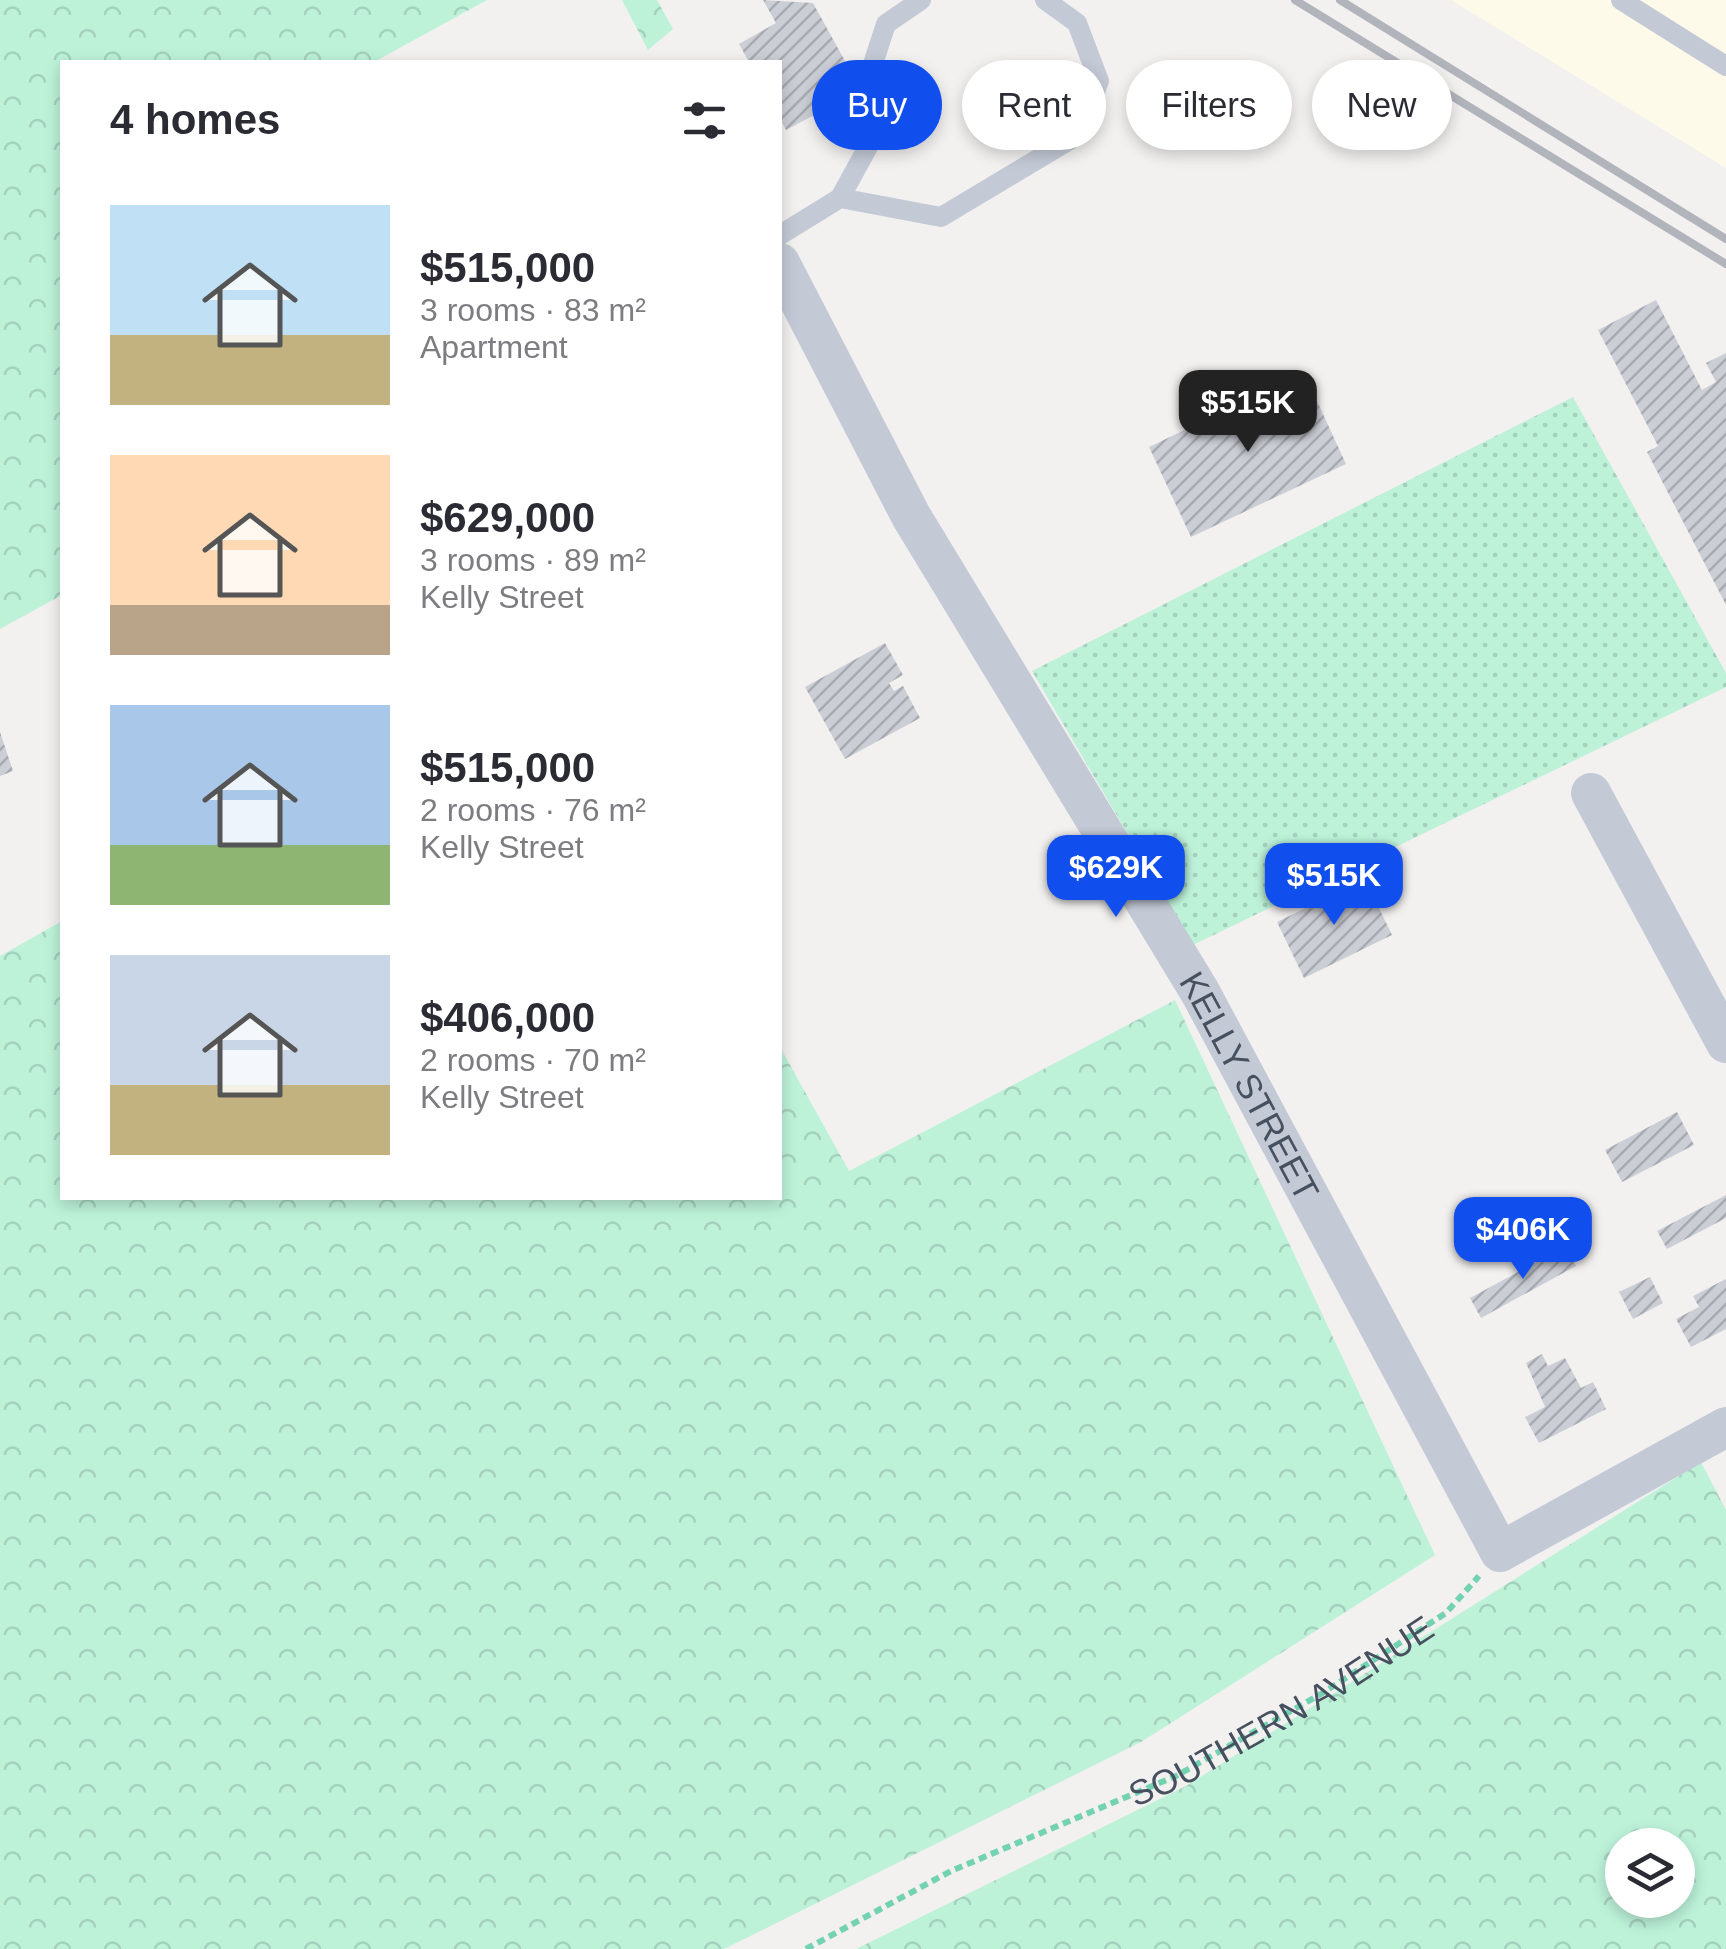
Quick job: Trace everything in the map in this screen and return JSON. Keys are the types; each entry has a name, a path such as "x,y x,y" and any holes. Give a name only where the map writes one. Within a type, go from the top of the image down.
{"street":[{"name":"KELLY STREET","path":"782,266 911,516 1200,992 1500,1552"},
{"path":"1591,793 1726,1043"},
{"path":"1500,1552 1726,1426"}],"lane":[{"path":"782,235 840,198 875,134 872,67 886,24 921,0"},
{"path":"840,198 941,217 1078,135 1099,81 1077,24 1045,0"},
{"path":"1621,0 1726,66"}],"path":[{"name":"SOUTHERN AVENUE","path":"806,1949 952,1871 1176,1776 1321,1694 1446,1613 1500,1552"}],"shaded area":[{"path":"1451,0 1726,0 1726,168"}],"green space":[{"path":"0,0 487,0 378,60 60,60 60,596 0,629"},
{"path":"622,0 657,0 673,29 648,50"},
{"path":"1573,397 1726,673 1726,687 1193,945 1032,671"},
{"path":"60,922 60,1200 782,1200 782,1051 849,1171 1175,1000 1435,1555 1141,1742 724,1949 0,1949 0,956"},
{"path":"1701,1462 1726,1510 1726,1949 856,1949 1186,1786"}],"building":[{"path":"763,0 813,3 844,60 812,60 812,116 786,130 782,123 782,60 748,60 739,44 776,23"},
{"path":"1656,300 1702,390 1716,382 1706,363 1726,353 1726,605 1647,452 1658,446 1598,330"},
{"path":"1304,373 1346,464 1191,537 1149,447"},
{"path":"885,643 903,675 889,683 894,691 903,686 920,718 845,759 805,687"},
{"path":"0,732 13,771 0,776"},
{"path":"1365,879 1392,935 1304,978 1277,922"},
{"path":"1677,1112 1694,1145 1622,1182 1605,1150"},
{"path":"1726,1195 1726,1218 1667,1249 1657,1231"},
{"path":"1566,1246 1576,1266 1481,1318 1470,1298"},
{"path":"1650,1277 1663,1303 1633,1319 1619,1292"},
{"path":"1726,1279 1726,1329 1691,1347 1676,1319 1699,1307 1693,1296"},
{"path":"1542,1354 1548,1366 1565,1358 1581,1388 1593,1382 1606,1409 1539,1443 1525,1417 1545,1407 1526,1363"}],"railway":[{"path":"1295,0 1726,264"},
{"path":"1340,0 1726,239"}]}
